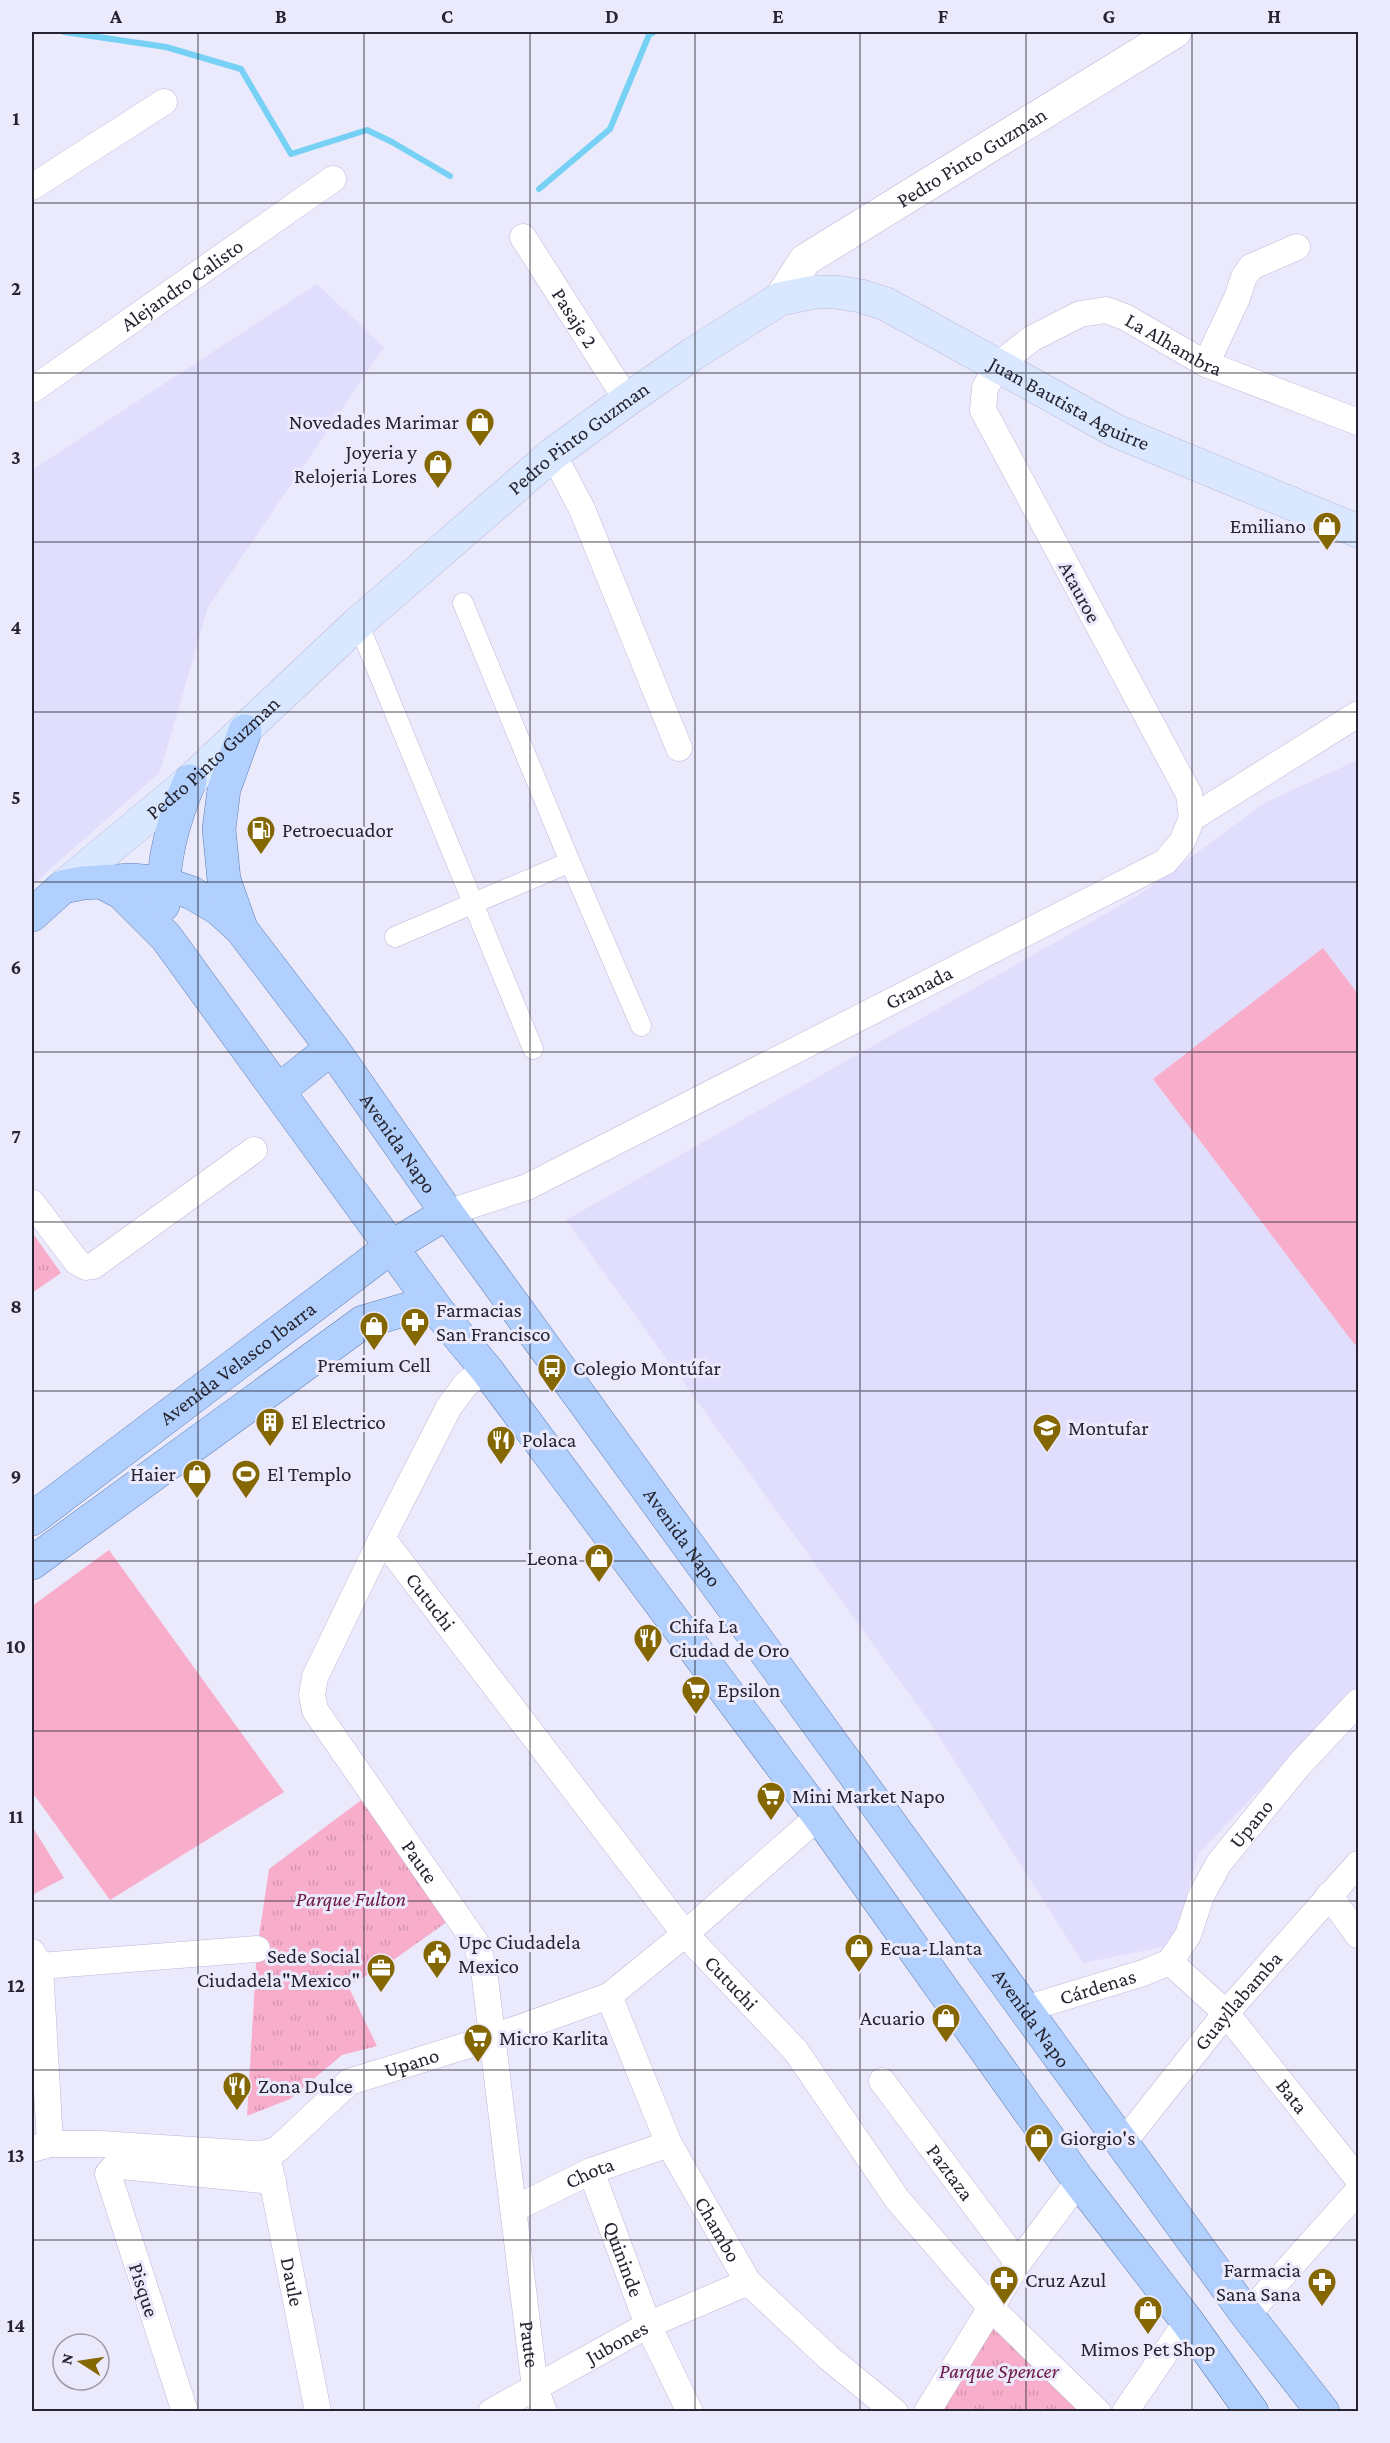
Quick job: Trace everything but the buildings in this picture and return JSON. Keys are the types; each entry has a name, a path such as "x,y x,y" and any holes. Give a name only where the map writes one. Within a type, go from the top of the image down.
{"main road":[{"name":"Juan Bautista Aguirre","path":"780,299 816,292 861,296 886,304 1116,431 1359,531"},
{"name":"Pedro Pinto Guzman","path":"32,915 190,781 358,623 554,454 693,354 780,299"},
{"path":"241,929 224,880 219,830 224,789 245,731"},
{"path":"166,937 163,883 171,831 190,781"},
{"name":"Avenida Napo","path":"63,887 132,880 163,883 192,893 219,909 241,929 332,1048 447,1213 1247,2315 1323,2412"},
{"path":"101,882 122,893 166,937 437,1310 486,1369 819,1816 1079,2181 1187,2321 1252,2412"},
{"path":"278,1091 332,1048"},
{"name":"Avenida Velasco Ibarra","path":"32,1518 392,1247 447,1213"},
{"name":"Avenida Velasco Ibarra","path":"32,1563 363,1322 414,1307 437,1310"}],"street":[{"name":"Pedro Pinto Guzman","path":"780,299 805,260 1175,32"},
{"path":"32,188 164,102"},
{"name":"Alejandro Calisto","path":"32,390 333,179"},
{"name":"Pasaje 2","path":"523,237 627,400"},
{"path":"1206,364 1237,298 1244,277 1251,267 1297,247"},
{"name":"La Alhambra","path":"997,366 1031,339 1080,314 1106,310 1125,317 1206,364 1359,422"},
{"name":"Atauroe","path":"997,366 985,388 982,410 1189,794 1192,818"},
{"path":"554,454 582,509 679,748"},
{"path":"463,603 570,862 641,1026"},
{"path":"358,623 533,1049"},
{"path":"1192,818 1358,714"},
{"name":"Granada","path":"447,1213 527,1186 1165,862 1182,842 1192,818"},
{"path":"395,937 570,862"},
{"path":"32,1203 77,1262 86,1267 93,1266 254,1150"},
{"name":"Paute","path":"486,1369 466,1384 449,1407 315,1677 312,1695 315,1710 476,1943 484,1970 535,2388 544,2412"},
{"name":"Cutuchi","path":"382,1538 685,1934 796,2051 897,2199 991,2308 1098,2412"},
{"name":"Upano","path":"1170,1962 1188,1935 1201,1896 1220,1863 1299,1765 1359,1702"},
{"name":"Upano","path":"267,2153 284,2143 349,2082 491,2038 609,1996 685,1934 819,1816"},
{"name":"Guayllabamba","path":"1123,2143 1226,2013 1359,1863"},
{"path":"1329,1895 1359,1935"},
{"path":"257,1949 36,1959 41,2147 100,2144 241,2154 267,2153"},
{"name":"Cárdenas","path":"1025,2009 1143,1973 1170,1962"},
{"name":"Bata","path":"1170,1962 1226,2013 1359,2179"},
{"name":"Chambo","path":"609,1996 669,2144 748,2282 828,2357 895,2412"},
{"name":"Paztaza","path":"882,2081 1018,2263"},
{"name":"Chota","path":"514,2209 591,2171 669,2144"},
{"name":"Daule","path":"267,2153 318,2412"},
{"name":"Pisque","path":"185,2412 108,2180 110,2169 121,2166 273,2181"},
{"name":"Quininde","path":"591,2171 648,2325 690,2412"},
{"path":"927,2412 1018,2263 1079,2181"},
{"path":"1247,2315 1359,2191"},
{"name":"Jubones","path":"491,2412 648,2325 748,2282"},
{"path":"1125,2412 1187,2321"}],"shaded area":[{"path":"317,284 384,347 208,607 160,772 32,885 32,470"},
{"name":"Montufar","path":"1358,760 1358,1687 1198,1854 1173,1945 1083,1963 933,1727 566,1220 1142,893 1266,802"}],"green space":[{"path":"1323,948 1358,994 1358,1342 1355,1345 1153,1079"},
{"path":"32,1232 61,1273 32,1293"},
{"path":"109,1550 284,1792 110,1900 32,1792 32,1606"},
{"name":"Parque Fulton","path":"372,1792 458,1914 392,1961 348,1986 377,2046 342,2055 290,2099 247,2116 257,1949 269,1869"},
{"path":"32,1826 64,1878 32,1895"},
{"name":"Parque Spencer","path":"991,2308 1098,2412 927,2412"}],"waterway":[{"path":"64,32 166,47 241,69 291,154 367,130 450,176"},
{"path":"539,189 610,129 649,35 654,32"}],"place":[{"name":"Novedades Marimar","path":"480,448"},
{"name":"Joyeria y Relojeria Lores","path":"438,490"},
{"name":"Emiliano","path":"1327,552"},
{"name":"Petroecuador","path":"261,856"},
{"name":"Farmacias San Francisco","path":"415,1348"},
{"name":"Premium Cell","path":"374,1352"},
{"name":"Colegio Montúfar","path":"552,1394"},
{"name":"El Electrico","path":"270,1448"},
{"name":"Montufar","path":"1047,1454"},
{"name":"Polaca","path":"501,1466"},
{"name":"Haier","path":"197,1500"},
{"name":"El Templo","path":"246,1500"},
{"name":"Leona","path":"599,1584"},
{"name":"Chifa La Ciudad de Oro","path":"648,1664"},
{"name":"Epsilon","path":"696,1716"},
{"name":"Mini Market Napo","path":"771,1822"},
{"name":"Ecua-Llanta","path":"859,1974"},
{"name":"Upc Ciudadela Mexico","path":"437,1980"},
{"name":"Sede Social Ciudadela\"Mexico\"","path":"381,1994"},
{"name":"Acuario","path":"946,2044"},
{"name":"Micro Karlita","path":"478,2064"},
{"name":"Zona Dulce","path":"237,2112"},
{"name":"Giorgio's","path":"1039,2164"},
{"name":"Cruz Azul","path":"1004,2306"},
{"name":"Farmacia Sana Sana","path":"1322,2308"},
{"name":"Mimos Pet Shop","path":"1148,2336"}]}
